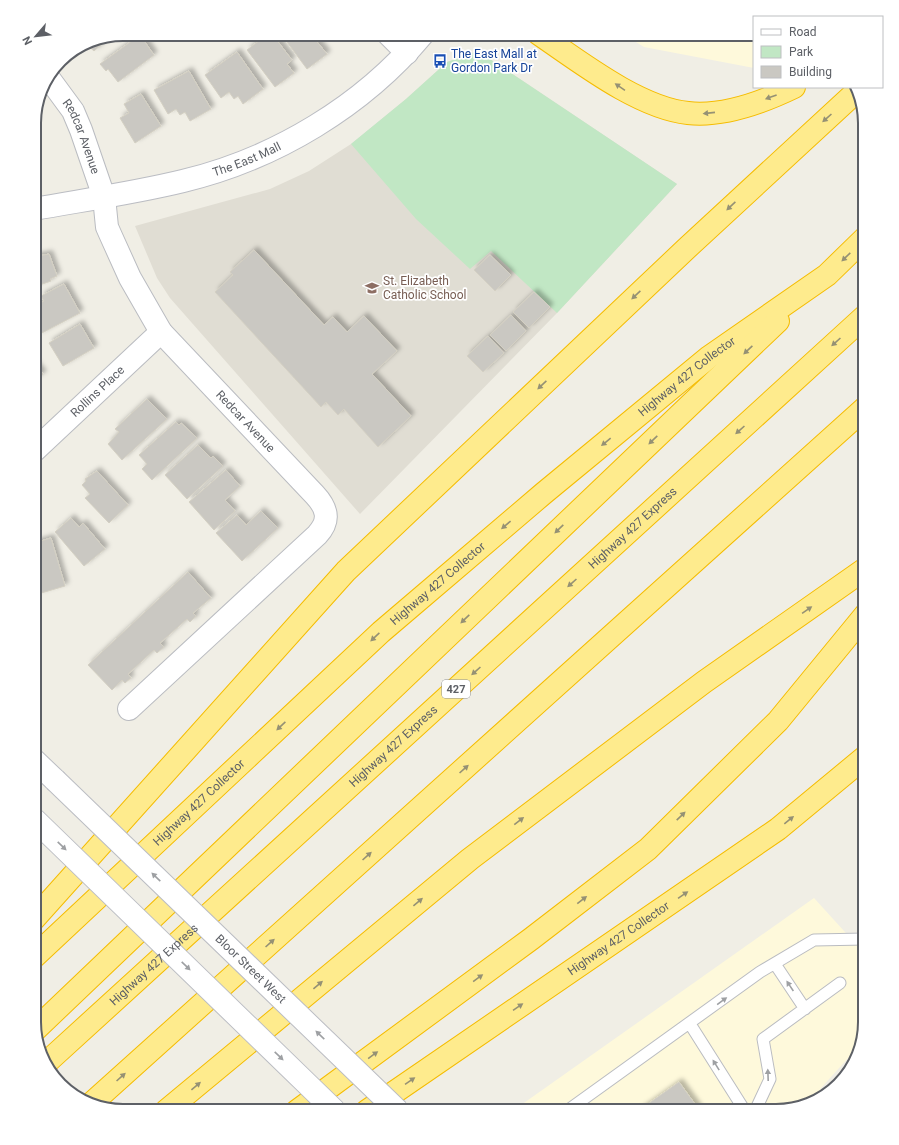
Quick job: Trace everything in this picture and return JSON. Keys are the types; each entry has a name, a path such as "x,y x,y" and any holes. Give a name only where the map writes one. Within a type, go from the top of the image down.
{"highway":[{"path":"550,41 635,98 688,114 719,112 748,106 792,88"},
{"path":"41,911 346,571 681,253 853,95"},
{"name":"Highway 427 Collector","path":"41,950 380,632 544,493 709,357 827,275 858,245"},
{"path":"41,1024 827,275"},
{"name":"Highway 427 Express","path":"50,1059 858,322"},
{"path":"96,1099 858,414"},
{"path":"174,1104 470,859 576,777 775,632 858,574"},
{"path":"307,1104 531,939 648,849 778,721 858,624"},
{"name":"Highway 427 Collector","path":"377,1104 778,829 858,764"}],"main road":[{"path":"395,41 407,53"},
{"name":"The East Mall","path":"41,208 124,194 200,176 243,161 288,142 308,131 349,103 407,53 417,41"},
{"name":"Redcar Avenue","path":"52,82 73,111 96,170 104,197 107,228 130,278 161,332 322,502 327,511 327,520 317,535 129,708"},
{"name":"Rollins Place","path":"41,444 161,332"},
{"name":"Bloor Street West","path":"41,767 391,1104"},
{"path":"41,826 328,1104"}],"lane":[{"path":"577,1104 690,1024 760,972 814,940 858,939"},
{"path":"775,964 805,1009"},
{"path":"758,1104 770,1079 763,1039 840,983"},
{"path":"690,1024 741,1104"}],"shaded area":[{"path":"634,41 753,41 753,68 644,47"},
{"name":"St. Elizabeth Catholic School","path":"478,51 677,184 557,313 360,514 170,298 157,278 135,226 270,189 309,171 351,144 406,99 447,62"},
{"path":"814,898 858,946 858,1022 852,1054 819,1092 808,1098 776,1104 522,1104"}],"green space":[{"path":"478,51 677,184 557,313 491,251 470,269 416,219 351,144 406,99 447,62"}],"building":[{"path":"132,41 144,41 154,55 118,82 108,69 106,71 100,64"},
{"path":"259,41 277,41 292,60 287,64 294,73 275,87 247,50"},
{"path":"286,41 316,41 327,54 307,69"},
{"path":"102,44 94,51 90,47"},
{"path":"237,52 263,89 243,104 238,96 234,99 229,92 221,98 205,75"},
{"path":"189,71 211,109 190,121 185,112 180,115 176,109 168,114 154,90"},
{"path":"141,94 161,126 135,143 120,118 129,113 124,104"},
{"path":"254,250 324,325 333,317 347,332 364,316 397,351 372,374 411,416 378,447 344,409 338,415 326,402 321,407 215,292 233,275 230,272"},
{"path":"49,254 57,276 50,279 51,281 41,285 41,256"},
{"path":"490,255 511,275 495,291 474,270"},
{"path":"64,284 80,313 41,333 41,302 44,301 41,296"},
{"path":"534,292 550,307 529,328 513,312"},
{"path":"511,315 526,331 506,351 490,335"},
{"path":"80,324 94,348 63,366 49,343"},
{"path":"488,336 504,353 483,372 467,356"},
{"path":"147,399 167,419 122,460 108,444 119,432 115,429"},
{"path":"176,422 179,425 181,423 197,438 152,480 142,469 147,464 139,455"},
{"path":"198,445 211,458 213,456 223,466 187,499 165,475"},
{"path":"226,470 240,486 225,500 235,511 214,530 189,502"},
{"path":"97,471 128,505 109,523 85,498 90,494 82,485 86,481 85,479"},
{"path":"261,511 278,528 242,561 216,533 237,515 246,525"},
{"path":"71,518 79,527 83,523 105,549 84,566 55,532"},
{"path":"51,538 65,586 41,593 41,541"},
{"path":"188,572 211,598 193,613 196,616 190,622 187,619 160,643 164,647 157,653 154,650 128,674 131,678 125,683 122,680 112,690 88,665"},
{"path":"679,1082 695,1104 648,1104"}],"place":[{"name":"The East Mall at Gordon Park Dr","path":"440,61"},
{"name":"St. Elizabeth Catholic School","path":"372,288"}]}
